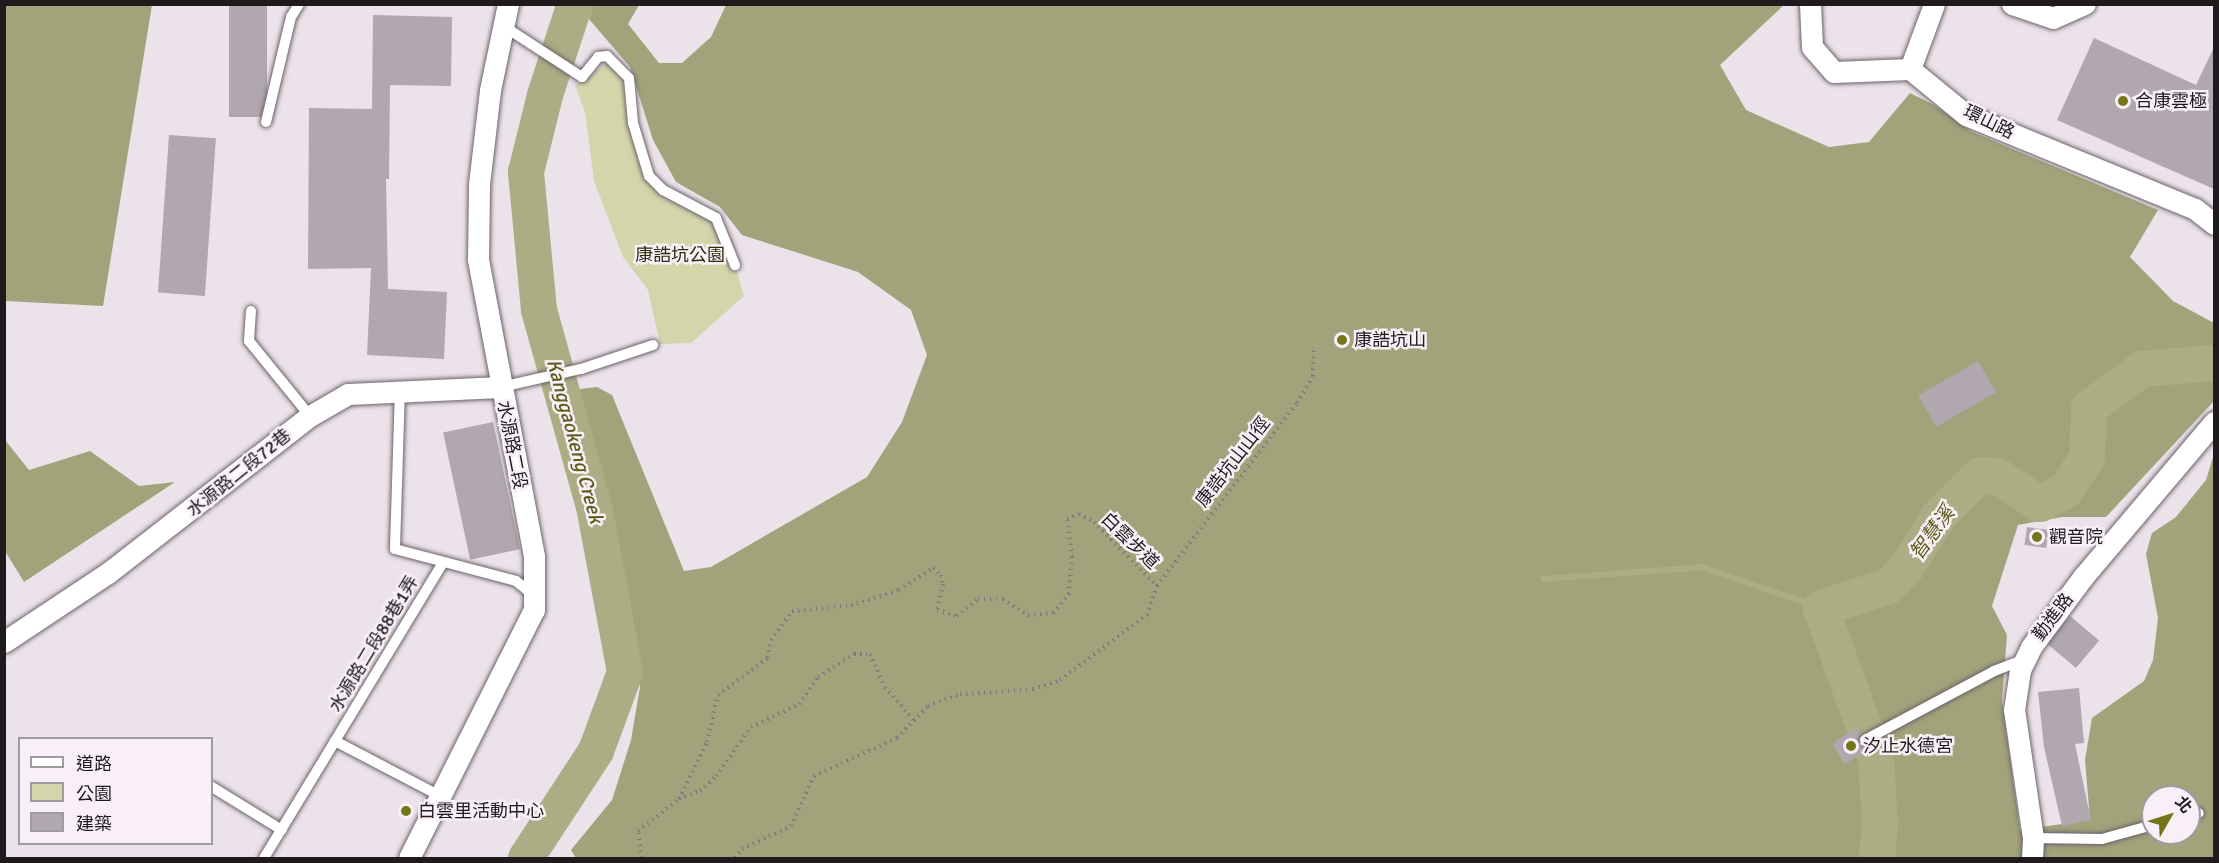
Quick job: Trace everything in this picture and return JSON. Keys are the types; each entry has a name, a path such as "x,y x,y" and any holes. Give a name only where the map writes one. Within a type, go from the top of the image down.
{"street":[{"name":"水源路二段","path":"409,858 442,797 534,610 534,556 478,259 479,195 490,90 508,4"},
{"path":"1810,4 1812,48 1834,72 1910,69 1934,4"},
{"path":"2012,4 2053,18 2085,4"},
{"name":"環山路","path":"1910,69 1966,116 2195,209 2214,224"},
{"name":"水源路二段72巷","path":"4,642 126,560 310,416 348,394 400,388 501,387"},
{"name":"勤進路","path":"2033,848 2014,710 2019,670 2025,658 2083,577 2214,422"}],"lane":[{"path":"266,122 291,17 299,4"},
{"path":"505,27 531,42 582,78 597,57 607,56 629,78 633,123 649,176 663,190 716,218 735,265"},
{"path":"251,310 249,341 310,416"},
{"path":"501,387 581,369 653,345"},
{"path":"400,388 395,549 442,564 516,581 535,597"},
{"name":"水源路二段88巷1弄","path":"264,858 442,564"},
{"path":"1865,740 2025,658"},
{"path":"335,741 442,797"},
{"path":"213,788 282,830"},
{"path":"2033,848 2102,839 2141,828"}],"path":[{"name":"康誥坑山山徑","path":"1157,586 1296,403 1313,375 1314,348"},
{"name":"白雲步道","path":"641,858 638,831 679,799 707,742 718,695 768,658 771,640 792,611 851,605 899,590 933,568 941,575 943,584 937,610 957,616 978,599 1003,599 1028,615 1053,613 1069,594 1072,557 1067,519 1079,514 1094,522 1157,586 1147,615 1060,680 1033,689 960,693 928,706 897,738 814,776 791,826 742,849 735,858"},
{"path":"679,799 700,791 752,727 799,704 818,677 854,654 870,654 885,687 913,720"}],"green space":[{"path":"5,4 152,5 103,306 5,301"},
{"path":"593,5 639,5 628,24 659,63 682,63 711,37 726,5 1784,5 1720,65 1746,110 1829,147 1869,142 1910,93 1934,105 1970,131 2158,210 2130,257 2173,301 2214,323 2214,401 2106,517 2062,517 2018,525 1992,606 2007,635 2002,701 2020,830 2090,820 2085,760 2092,718 2144,681 2153,660 2158,618 2146,554 2152,533 2176,517 2206,480 2214,454 2214,858 576,858 571,850 612,800 631,740 640,687 622,574 581,412 580,389 597,387 612,395 684,571 711,567 867,477 902,422 927,355 911,310 858,272 742,235 720,207 676,182 653,140 630,67 589,19"},
{"name":"康誥坑公園","path":"607,63 626,83 632,131 651,186 716,218 735,265 744,296 691,343 660,344 648,290 623,257 594,181 585,112 575,85"},
{"path":"5,440 29,470 90,451 139,486 175,482 24,582 5,551"}],"building":[{"path":"229,4 267,4 267,117 229,117"},
{"path":"373,15 452,17 451,86 390,85 389,179 386,179 388,289 447,292 444,359 367,355 371,268 308,269 309,108 372,109"},
{"name":"合康雲極","path":"2094,38 2196,85 2214,47 2214,189 2057,120"},
{"path":"169,135 216,138 205,296 158,293"},
{"path":"1978,361 1996,392 1936,427 1918,396"},
{"path":"493,422 520,549 470,560 443,433"},
{"name":"觀音院","path":"2027,527 2049,530 2046,548 2024,545"},
{"path":"2070,616 2099,640 2076,668 2047,644"},
{"path":"2079,688 2084,743 2075,744 2091,820 2062,826 2044,747 2038,692"},
{"name":"汐止水德宮","path":"1856,728 1861,734 1859,744 1870,748 1845,764 1832,744"}],"waterway":[{"name":"Kanggaokeng Creek","path":"526,858 596,751 625,672 594,507 539,310 526,172 545,95 575,4"},
{"name":"智慧溪","path":"1877,858 1880,823 1876,760 1821,608 1889,586 1907,567 1939,516 1980,475 1999,477 2040,504 2066,490 2087,458 2089,408 2142,369 2214,363"},
{"path":"1544,579 1702,567 1821,608"}],"place":[{"name":"合康雲極","path":"2123,101"},
{"name":"康誥坑山","path":"1342,340"},
{"name":"觀音院","path":"2037,537"},
{"name":"汐止水德宮","path":"1851,746"},
{"name":"白雲里活動中心","path":"406,811"}]}
